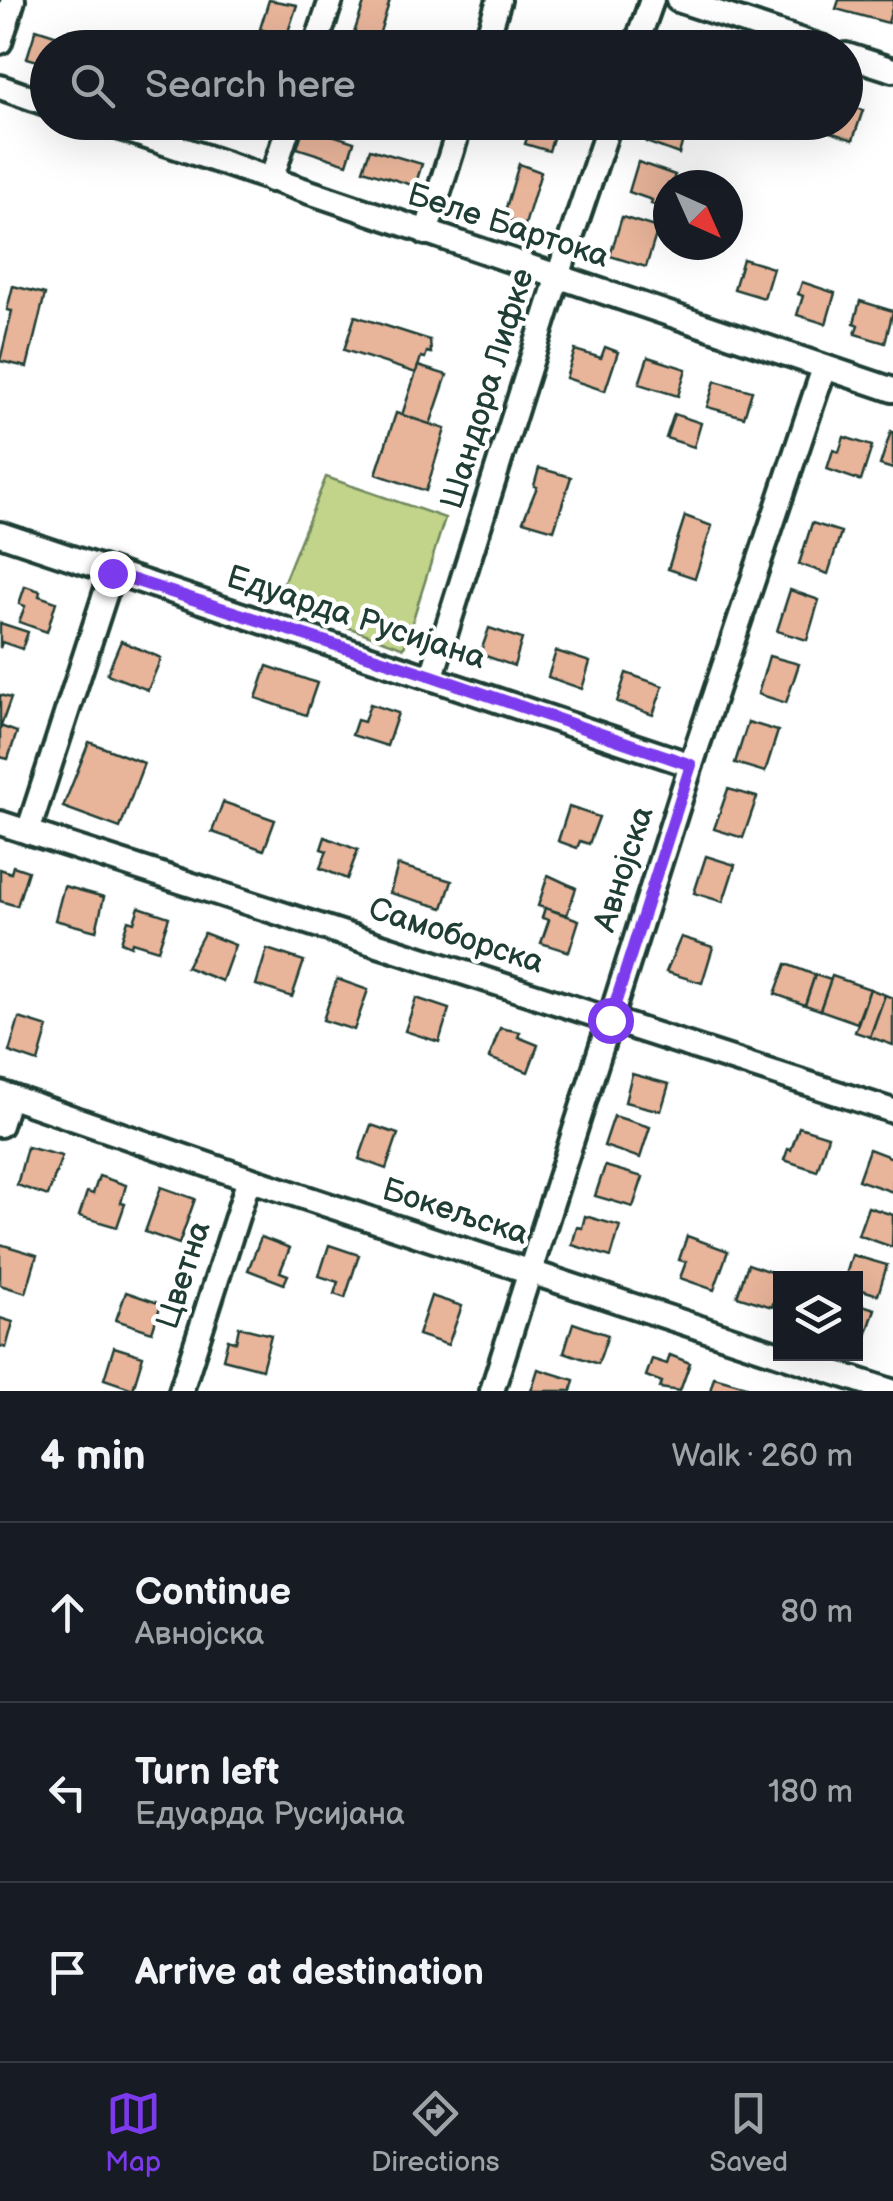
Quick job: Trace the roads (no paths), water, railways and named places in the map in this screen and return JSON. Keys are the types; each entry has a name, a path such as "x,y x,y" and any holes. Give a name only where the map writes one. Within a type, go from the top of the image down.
{"street":[{"path":"0,42 12,0"},
{"path":"322,30 331,0"},
{"path":"490,30 500,0"},
{"path":"641,30 652,0"},
{"path":"678,0 769,30"},
{"path":"863,60 893,70"},
{"path":"0,87 30,98"},
{"name":"Беле Бартока","path":"155,140 893,390"},
{"path":"271,180 284,140"},
{"path":"426,233 455,140"},
{"name":"Шандора Лифке","path":"432,676 604,140"},
{"name":"Авнојска","path":"492,1391 691,765 824,368"},
{"name":"Едуарда Русијана","path":"0,534 691,765"},
{"path":"28,832 112,573"},
{"name":"Самоборска","path":"0,823 893,1111"},
{"path":"0,1125 5,1094"},
{"name":"Бокељска","path":"5,1094 249,1179 891,1391"},
{"name":"Цветна","path":"181,1391 249,1179"}]}
